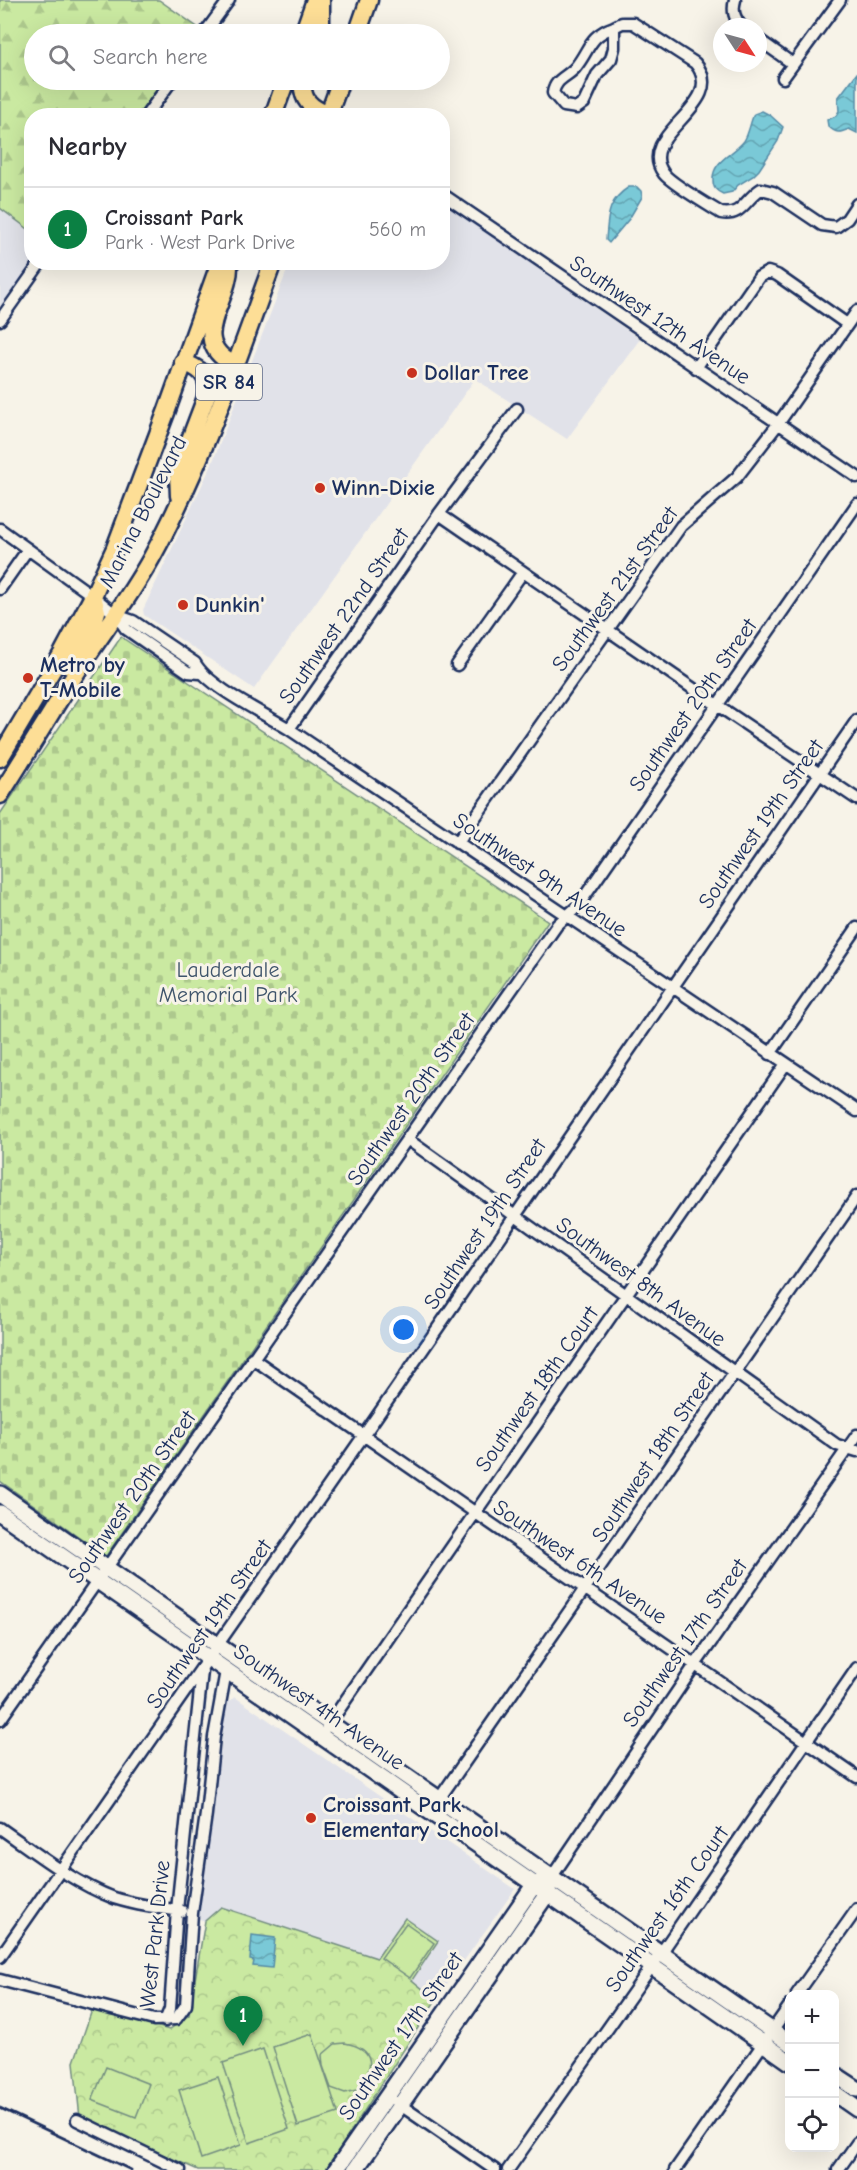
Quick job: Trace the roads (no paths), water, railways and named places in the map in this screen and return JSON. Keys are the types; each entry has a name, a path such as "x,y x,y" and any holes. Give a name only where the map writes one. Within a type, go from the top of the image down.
{"main road":[{"path":"307,24 315,0"},
{"path":"321,0 321,24"},
{"path":"361,24 369,0"},
{"path":"276,108 282,90"},
{"path":"302,90 306,101 313,108"},
{"path":"331,108 337,90"},
{"name":"Marina Boulevard","path":"0,758 63,652 93,596 125,525 217,270"},
{"path":"230,270 211,327 212,343 216,352 223,359 236,365"},
{"name":"Marina Boulevard","path":"0,795 153,555 179,500 236,365 270,270"},
{"path":"179,500 178,471 207,398 208,388 202,371 183,362"},
{"path":"63,694 66,671 97,612 93,596"},
{"name":"Southwest 4th Avenue","path":"0,1494 226,1671 325,1729 534,1885 656,1960"},
{"name":"Southwest 4th Avenue","path":"0,1513 102,1574"},
{"name":"Southwest 4th Avenue","path":"210,1657 439,1799 551,1878 656,1960 767,2037 785,2057"},
{"path":"534,1885 551,1878"},
{"name":"Southwest 17th Street","path":"356,2170 547,1894 551,1878"},
{"name":"Southwest 17th Street","path":"336,2170 534,1885"},
{"name":"Southwest 4th Avenue","path":"767,2037 785,2042"},
{"path":"839,2076 857,2089"},
{"path":"839,2096 857,2109"}],"street":[{"path":"211,24 229,0"},
{"path":"735,0 733,11 735,18"},
{"path":"783,78 840,0"},
{"path":"614,27 614,48 611,59 597,75 586,100 577,108 564,106 553,93 556,84 576,67 595,37 602,31 622,23 633,22 695,63 702,71 704,80 696,102 683,120 665,136 658,153 659,165 665,176 721,213 730,215 740,210 751,195 761,189 773,192 822,225 836,227 847,219 857,204"},
{"path":"767,45 793,64"},
{"path":"152,108 165,90"},
{"name":"Southwest 12th Avenue","path":"450,199 857,477"},
{"path":"0,320 35,270"},
{"path":"696,368 759,277 768,272 777,275 848,324"},
{"name":"Southwest 21st Street","path":"457,843 681,526 737,477 778,424 857,310"},
{"name":"Southwest 22nd Street","path":"290,729 439,513 517,409"},
{"name":"Southwest 20th Street","path":"0,1720 557,925 578,906 857,504"},
{"path":"439,513 857,799"},
{"name":"Southwest 9th Avenue","path":"0,529 116,615 134,621 177,650 195,663 200,673 290,729 785,1065 857,1111"},
{"path":"0,589 28,549"},
{"path":"457,665 523,572"},
{"name":"Southwest 19th Street","path":"0,1957 364,1435 857,720"},
{"path":"770,1054 857,928"},
{"name":"Southwest 18th Court","path":"325,1729 785,1065"},
{"name":"Southwest 8th Avenue","path":"407,1138 837,1445 852,1449"},
{"name":"Southwest 18th Street","path":"439,1799 857,1196"},
{"name":"Southwest 6th Avenue","path":"252,1358 857,1777"},
{"name":"Southwest 17th Street","path":"551,1878 696,1665 852,1449 857,1435"},
{"name":"West Park Drive","path":"165,2021 170,2008 177,1910 210,1657"},
{"name":"Southwest 16th Court","path":"508,2170 857,1668"},
{"name":"West Park Drive","path":"165,2021 176,2019 186,2005 192,1913 214,1737 226,1671"},
{"path":"0,1828 88,1887 115,1898 142,1905 192,1913"},
{"path":"800,1990 857,1909"},
{"path":"0,1980 165,2021"},
{"path":"675,2170 785,2011"},
{"path":"387,2096 495,2170"},
{"path":"77,2120 180,2170"},
{"path":"838,2170 857,2144"}],"water":[{"path":"857,73 857,133 849,129 836,132 828,126 827,120 836,116 839,111 838,98"},
{"path":"762,111 783,127 778,141 753,176 738,185 732,192 723,194 715,189 713,183 716,168 724,158 740,146 747,135 754,114"},
{"path":"629,187 637,187 642,197 629,219 609,243 606,240 610,210 616,198"},
{"path":"252,1935 275,1938 272,1968 253,1966 254,1961 250,1960"}],"railway":[{"path":"0,2108 131,2170"}],"place":[{"name":"Dollar Tree","path":"412,373"},
{"name":"Winn-Dixie","path":"320,488"},
{"name":"Dunkin'","path":"183,605"},
{"name":"Metro by T-Mobile","path":"28,678"},
{"name":"Croissant Park Elementary School","path":"311,1818"},
{"name":"Croissant Park","path":"243,2046"}],"park label":[{"name":"Lauderdale Memorial Park","path":"228,982"}]}
